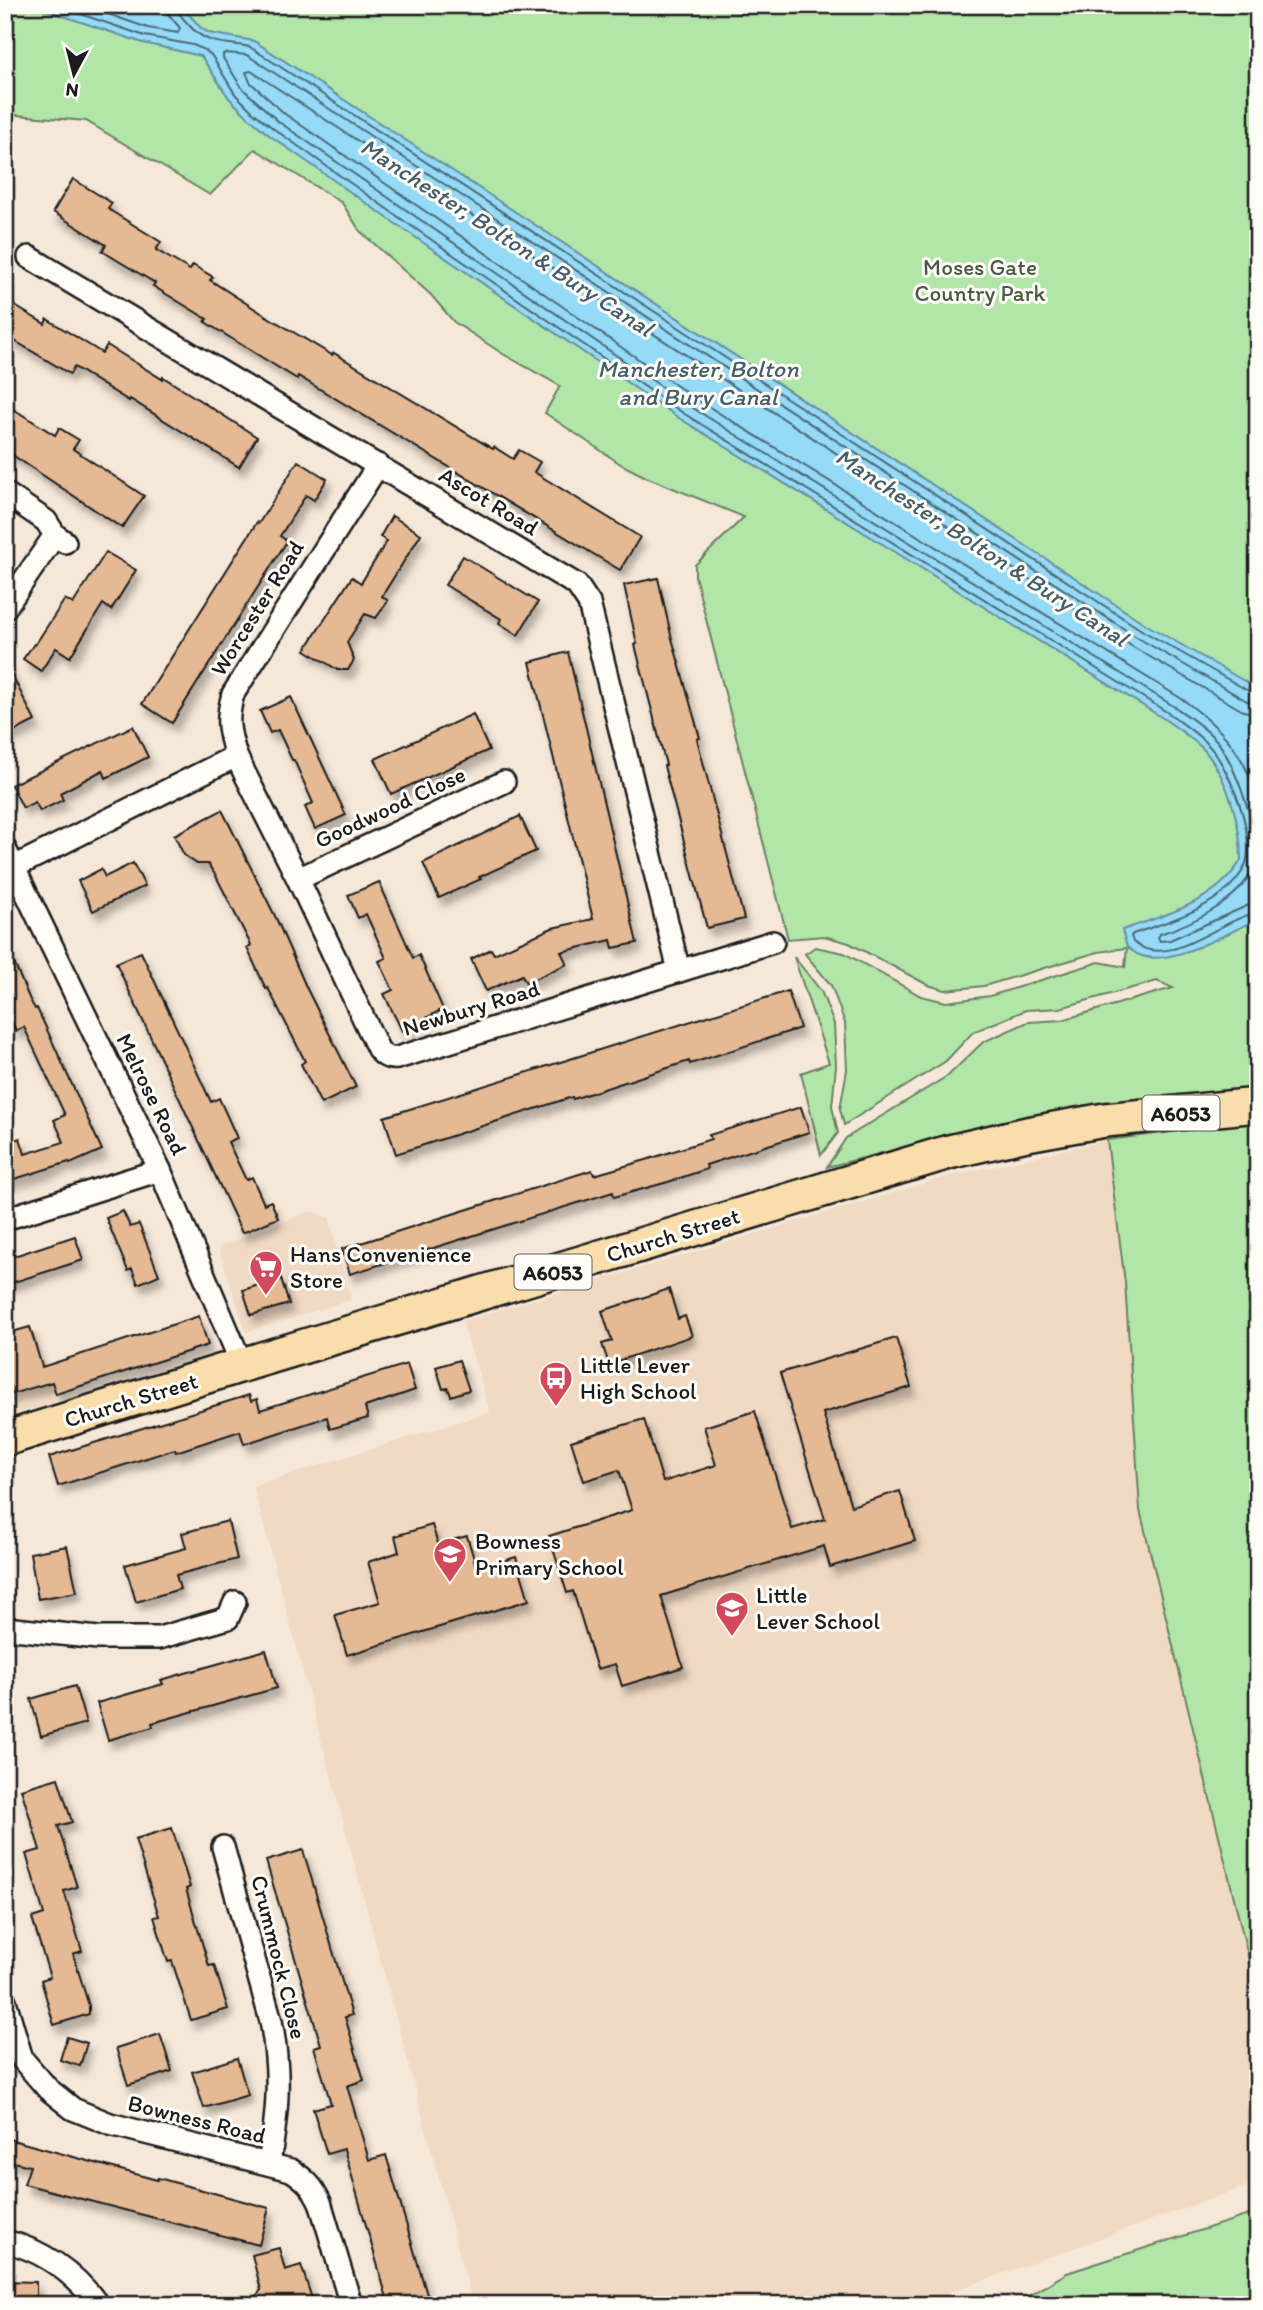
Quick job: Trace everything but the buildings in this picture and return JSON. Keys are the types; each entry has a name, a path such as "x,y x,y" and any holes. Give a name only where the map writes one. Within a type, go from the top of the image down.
{"main road":[{"name":"Church Street","path":"5,1439 949,1152 1105,1120 1258,1105"}],"street":[{"name":"Ascot Road","path":"29,257 577,585 589,603 679,971"},
{"name":"Worcester Road","path":"236,756 227,715 233,694 378,465"},
{"path":"5,493 46,521 60,538 5,608"},
{"path":"10,858 236,756"},
{"name":"Newbury Road","path":"236,756 298,879 378,1049 390,1059 773,942"},
{"name":"Goodwood Close","path":"298,879 504,782"},
{"name":"Melrose Road","path":"10,858 160,1170 242,1365"},
{"path":"5,1219 160,1170"},
{"path":"5,1628 99,1638 159,1638 228,1618 236,1602"},
{"name":"Crummock Close","path":"223,1847 276,2045 277,2112 269,2163"},
{"name":"Bowness Road","path":"5,2001 13,2062 33,2075 61,2101 90,2117 291,2170 314,2188 351,2305"},
{"path":"5,2241 46,2256 66,2270 98,2305"}],"shaded area":[{"name":"Little Lever School","path":"1107,1140 1125,1283 1140,1510 1258,1997 1258,2182 915,2305 473,2305 253,1486 490,1412 462,1321 946,1177"},
{"path":"310,1211 329,1218 351,1300 246,1332 218,1247"},
{"path":"31,1324 55,1402 5,1418 5,1332"}],"green space":[{"name":"Moses Gate Country Park","path":"5,5 1258,5 1258,1997 1140,1510 1125,1283 1107,1140 1219,1126 1225,1093 969,1131 827,1167 846,1138 949,1075 983,1042 1028,1022 1062,1020 1173,988 1157,981 1060,1008 1026,1010 973,1032 946,1061 844,1125 840,1109 847,1070 845,1023 831,985 805,954 815,947 844,953 921,996 946,1002 990,996 1099,962 1125,967 1127,948 1098,952 984,986 945,990 928,985 849,943 824,936 788,939 695,576 695,565 744,517 622,465 545,413 560,386 454,322 431,295 360,231 342,203 255,149 210,195 86,121 5,114"},
{"path":"794,957 821,991 834,1024 836,1066 832,1106 838,1133 821,1155 801,1073 829,1063"},
{"path":"1258,2212 1258,2305 1013,2305 1067,2273"}],"water":[{"name":"Manchester, Bolton and Bury Canal","path":"31,5 181,5 200,27 209,33 254,41 1147,625 1258,689 1258,919 1201,946 1169,956 1142,956 1127,947 1122,930 1204,897 1231,874 1241,860 1239,832 1232,803 1213,762 1196,742 1166,720 679,418 393,222 269,135 248,117 229,98 201,56 143,43"}],"place":[{"name":"Hans Convenience Store","path":"266,1297"},
{"name":"Little Lever High School","path":"556,1408"},
{"name":"Bowness Primary School","path":"450,1584"},
{"name":"Little Lever School","path":"732,1638"}],"water label":[{"name":"Manchester, Bolton & Bury Canal","path":"507,237"},
{"name":"Manchester, Bolton & Bury Canal","path":"982,547"}]}
